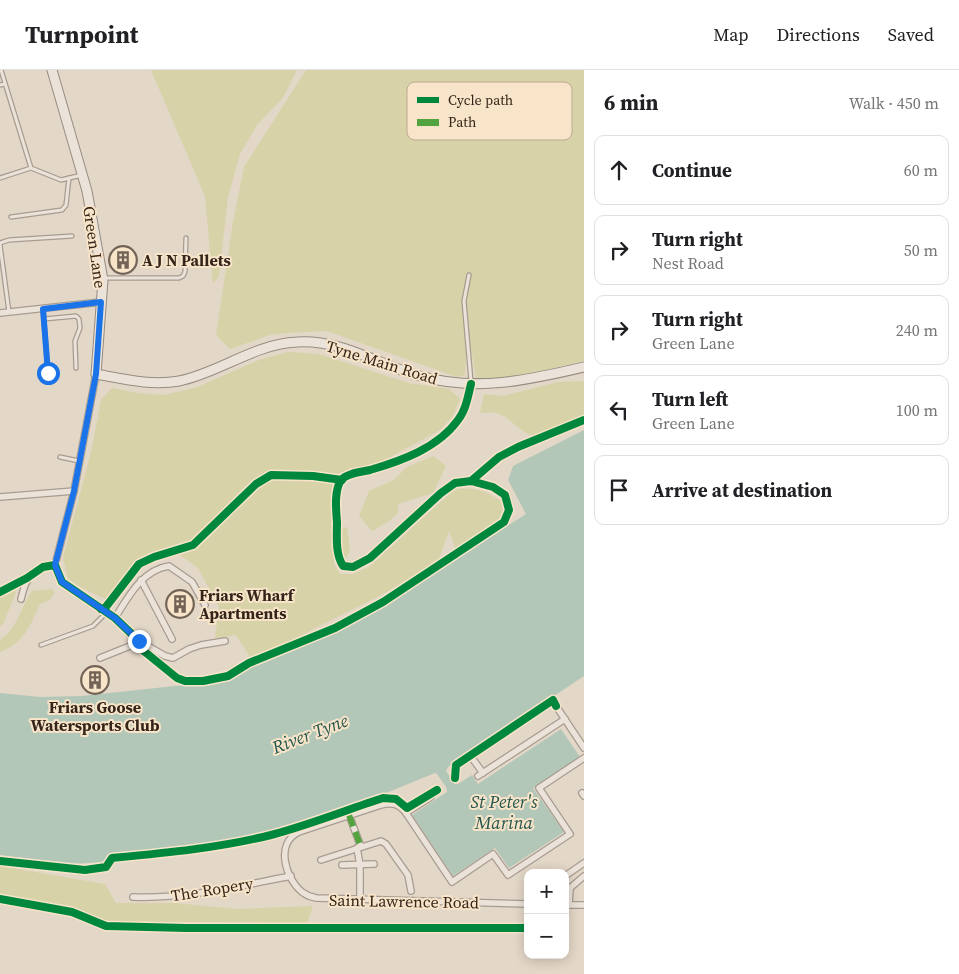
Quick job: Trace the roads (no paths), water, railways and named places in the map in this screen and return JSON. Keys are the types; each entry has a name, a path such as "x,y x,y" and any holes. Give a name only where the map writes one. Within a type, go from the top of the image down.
{"street":[{"name":"Green Lane","path":"52,70 87,191 103,278 96,374 74,491 55,565"},
{"path":"0,313 101,302"},
{"name":"Tyne Main Road","path":"96,374 147,383 164,383 181,380 256,351 295,342 314,342 335,346 420,376 457,383 502,384 584,367"},
{"path":"0,497 74,491"},
{"path":"20,599 27,578 43,567 55,565 62,582 115,618 139,641 165,656 173,658 201,645 225,641"},
{"path":"115,618 141,580 149,573 168,566 192,582 204,605"},
{"path":"141,580 172,639"},
{"path":"100,658 139,641"},
{"path":"556,706 584,748"},
{"path":"472,758 480,775 565,719"},
{"path":"291,876 284,855 285,847 291,837 299,832 390,803 399,806 406,813 452,882 493,854 508,875 570,834 539,788 584,758"},
{"path":"406,813 431,797"},
{"path":"349,815 359,848 360,900"},
{"path":"321,860 378,842 384,842 408,875 411,890"},
{"path":"569,873 584,863"},
{"path":"342,865 374,864"},
{"name":"The Ropery","path":"133,897 180,895 291,876"},
{"name":"Saint Lawrence Road","path":"291,876 302,891 311,897 321,899 524,904"},
{"path":"569,893 570,888 584,876"},
{"path":"569,904 584,905"}],"lane":[{"path":"1,70 31,168"},
{"path":"0,86 5,84"},
{"path":"0,178 31,168 61,180 83,175"},
{"path":"11,217 62,210 66,205 70,178"},
{"path":"9,312 0,244 9,240 72,236"},
{"path":"103,278 179,278 184,276 186,238"},
{"path":"469,275 464,301 471,384"},
{"path":"43,309 48,373"},
{"path":"44,319 76,316 79,319 80,328 75,341 76,368"},
{"path":"60,457 80,461"},
{"path":"41,645 93,626 106,612"}],"water":[{"path":"584,430 584,676 448,767 446,771 455,784 472,775 478,784 561,729 580,757 533,788 564,832 509,868 495,848 453,876 412,815 447,792 446,787 435,773 314,820 240,838 196,846 112,854 102,862 72,864 0,855 0,693 40,697 82,696 230,680 256,665 340,628 399,595 526,514 508,480 513,466"}],"place":[{"name":"A J N Pallets","path":"123,260"},
{"name":"Friars Wharf Apartments","path":"180,604"},
{"name":"Friars Goose Watersports Club","path":"95,680"}],"water label":[{"name":"River Tyne","path":"310,734"},
{"name":"St Peter's Marina","path":"504,812"}]}
